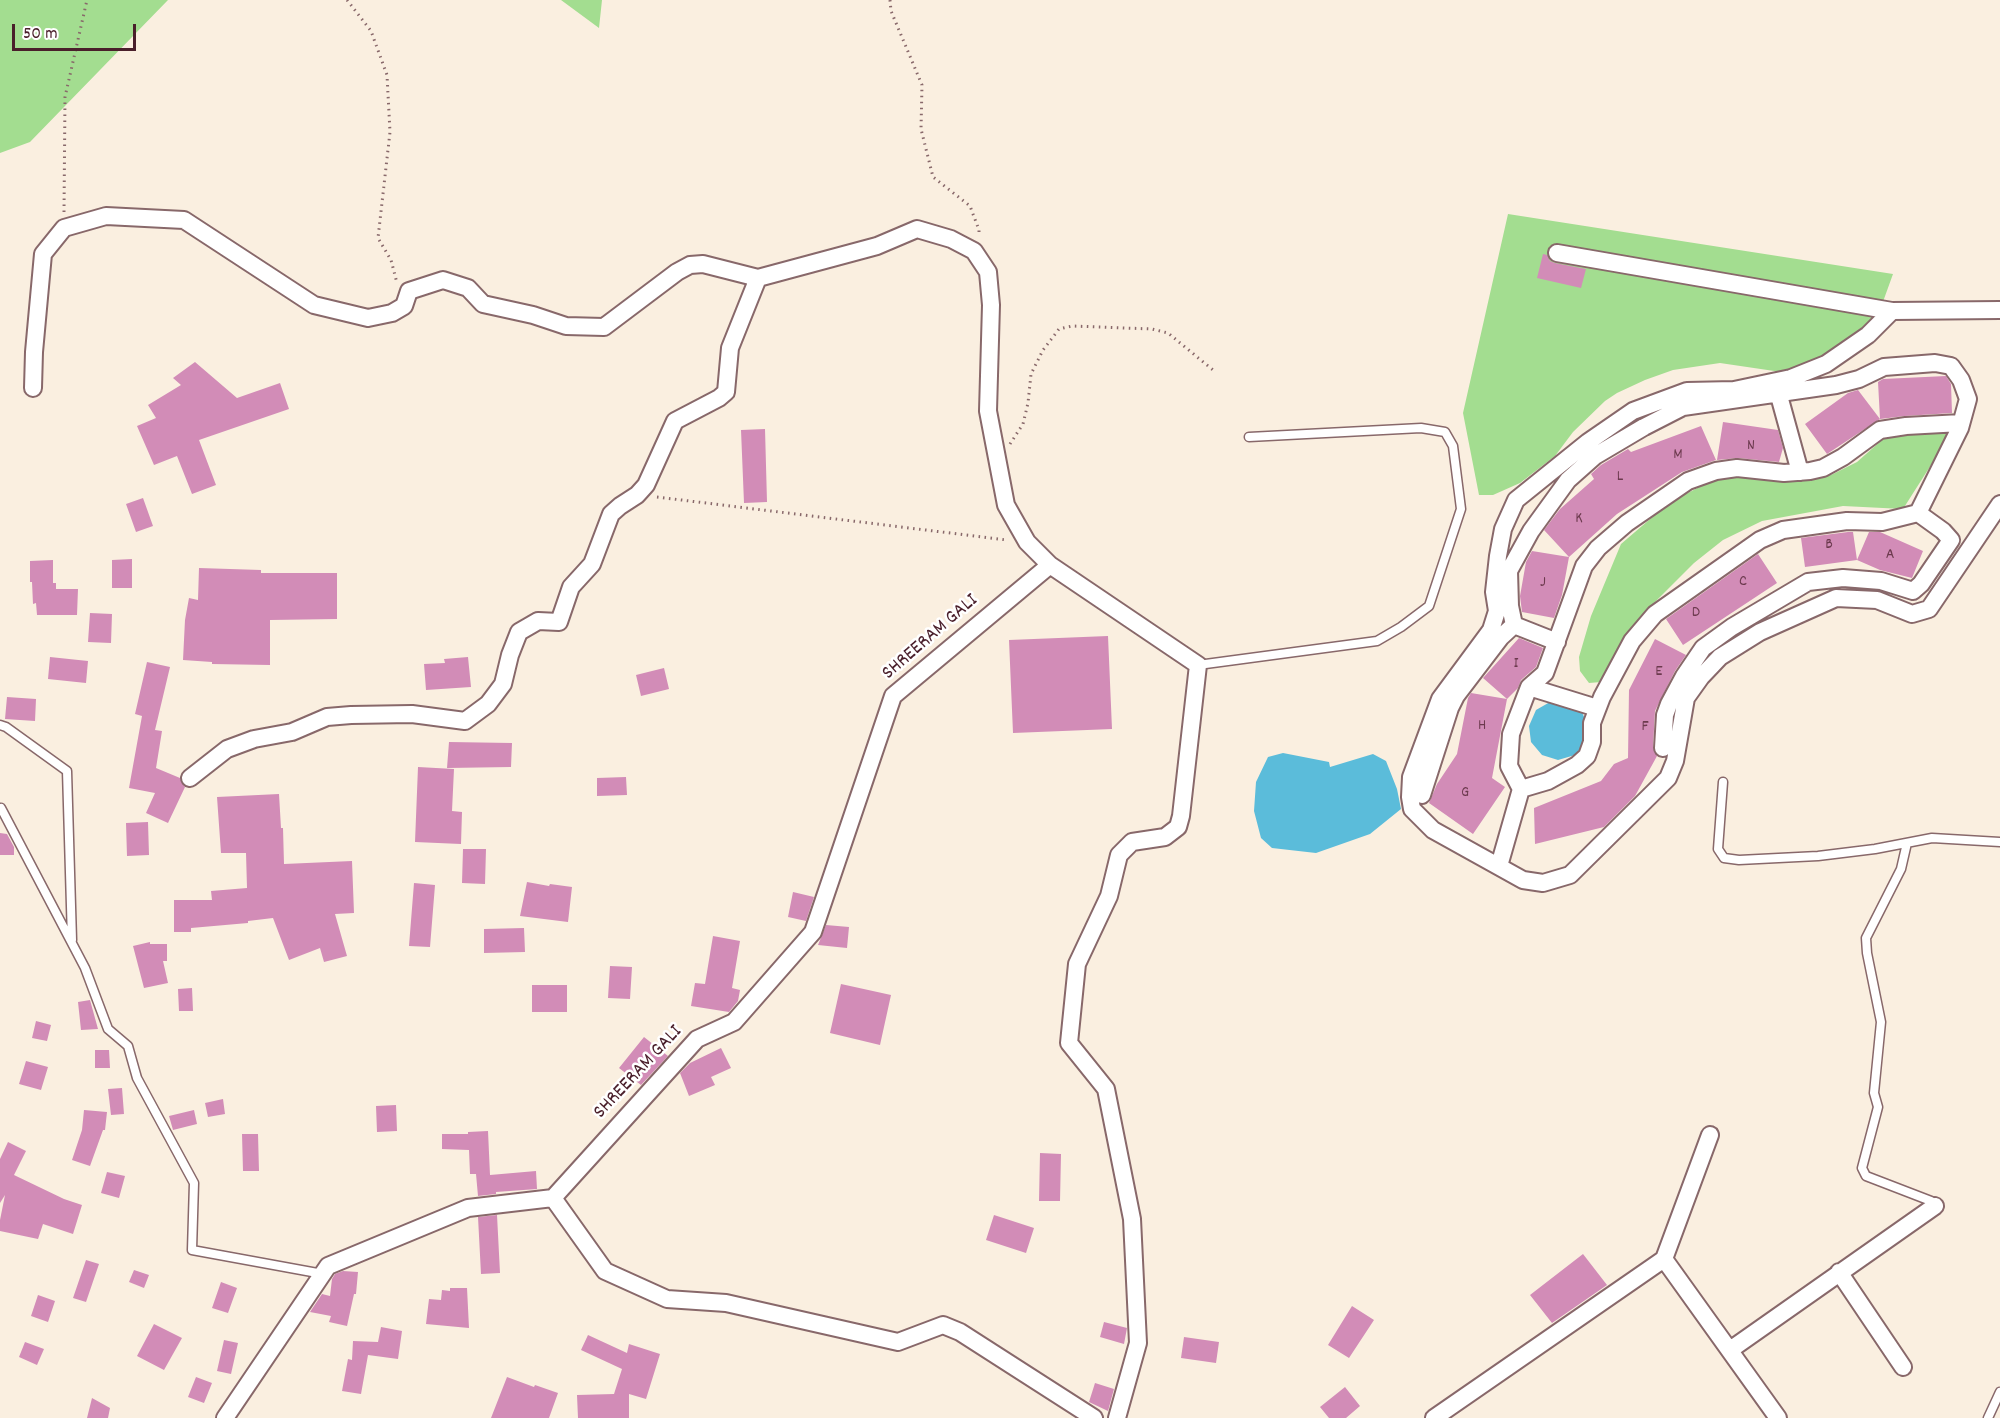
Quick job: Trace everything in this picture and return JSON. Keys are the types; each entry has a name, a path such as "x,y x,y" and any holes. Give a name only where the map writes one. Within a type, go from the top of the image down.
{"street":[{"path":"33,388 43,254 64,228 106,216 184,220 314,305 368,318 392,313 404,306 409,291 443,280 468,288 483,304 533,315 566,326 604,327 677,272 690,265 703,264 758,278 877,246 917,230 951,239 974,251 988,272 990,305 988,411 1005,505 1027,542 1050,565 1198,664 1178,827 1165,837 1132,842 1119,855 1109,896 1077,964 1069,1043 1106,1089 1132,1219 1138,1343 1117,1418"},
{"path":"1557,253 1892,311 2000,310"},
{"path":"190,778 227,749 254,739 292,732 327,717 412,714 465,721 488,704 503,684 510,655 519,632 538,621 559,622 571,587 592,564 611,514 637,495 646,485 675,421 726,392 730,348 758,278"},
{"path":"1892,311 1868,335 1826,364 1791,378 1734,390 1687,391 1633,411 1588,442 1516,500 1503,529 1494,592 1497,611 1491,630 1440,699 1411,777 1412,809 1432,830 1523,880 1543,883 1570,875 1668,778 1675,761 1686,698 1701,677 1720,657 1760,632 1836,598 1877,600 1912,614 1929,609 2000,504"},
{"path":"1514,625 1510,606 1509,571 1518,553 1568,480 1595,456 1683,407 1836,385 1859,379 1884,367 1935,363 1951,366 1961,380 1968,399 1961,423 1918,513"},
{"path":"1778,392 1800,472"},
{"path":"1499,866 1521,789 1509,766 1511,734 1529,687 1545,673 1584,566 1598,548 1627,523 1688,481 1716,471 1737,468 1784,473 1823,468 1843,457 1880,430 1961,423"},
{"path":"1521,789 1548,781 1578,765 1587,756 1593,742 1593,723 1597,708 1632,641 1655,614 1760,540 1784,530 1847,521 1882,522 1918,513 1943,531 1951,540 1913,591 1881,581 1844,578 1808,582 1732,627 1703,648 1683,676 1668,704 1663,748"},
{"name":"SHREERAM GALI","path":"553,1198 697,1040 734,1022 813,932 893,696 1050,565"},
{"path":"1514,625 1557,642"},
{"path":"1422,795 1456,696 1489,651 1514,625"},
{"path":"1529,687 1597,708"},
{"path":"1434,1418 1664,1258 1710,1135"},
{"path":"225,1418 328,1266 468,1208 553,1198 605,1271 667,1299 726,1303 898,1342 943,1325 960,1332 1094,1418"},
{"path":"1730,1350 1935,1206"},
{"path":"1664,1258 1778,1418"},
{"path":"1839,1272 1903,1367"}],"lane":[{"path":"1198,664 1377,641 1401,627 1429,606 1461,509 1453,446 1445,432 1421,428 1249,437"},
{"path":"0,726 6,727 67,771 72,943"},
{"path":"1724,783 1718,849 1724,858 1739,860 1818,856 1932,838 2000,842"},
{"path":"1,808 85,968 108,1029 128,1046 137,1078 194,1183 192,1250 323,1274"},
{"path":"1907,843 1901,869 1866,938 1881,1022 1874,1093 1878,1107 1862,1168 1866,1176 1931,1201 1935,1206"},
{"path":"1988,1418 2000,1392"}],"path":[{"path":"64,228 65,97 87,0"},
{"path":"347,0 371,32 387,75 390,132 378,238 391,260 404,306"},
{"path":"890,0 891,11 922,85 921,129 933,177 970,206 980,230 979,243 974,251"},
{"path":"998,463 1023,424 1028,403 1030,374 1043,350 1059,329 1072,326 1152,329 1168,333 1213,370"},
{"path":"637,495 1027,542"}],"green space":[{"path":"0,0 168,0 30,142 0,153"},
{"path":"561,0 602,0 599,28"},
{"path":"1508,214 1893,274 1880,310 1838,354 1810,367 1781,372 1720,363 1673,370 1645,380 1605,401 1573,432 1555,456 1520,483 1493,495 1479,495 1463,413"},
{"path":"1891,432 1952,432 1903,509 1843,506 1762,521 1723,540 1694,563 1640,617 1624,638 1601,682 1589,683 1580,671 1579,657 1591,616 1621,544 1670,502 1729,472 1783,481 1831,475 1857,462"}],"water":[{"path":"1550,702 1581,710 1588,726 1585,742 1575,755 1558,760 1542,755 1531,742 1529,726 1536,710"},
{"path":"1283,753 1329,762 1330,767 1373,754 1386,761 1397,789 1401,809 1370,834 1316,853 1272,848 1261,838 1254,811 1256,782 1268,757"}],"building":[{"path":"1543,254 1555,263 1586,269 1581,288 1537,278"},
{"path":"195,362 237,398 280,383 289,409 199,440 216,485 192,494 177,456 154,465 137,426 156,418 148,405 181,385 173,378"},
{"path":"1946,376 1951,384 1952,413 1880,419 1878,382 1883,379"},
{"path":"1858,390 1880,419 1827,454 1805,424 1848,393"},
{"path":"1723,422 1778,430 1783,448 1779,462 1738,458 1717,460"},
{"path":"1701,426 1716,460 1682,472 1617,514 1569,557 1544,530 1560,509 1594,479 1591,474 1601,465 1628,449 1631,452"},
{"path":"765,429 767,502 744,503 741,430"},
{"path":"143,498 153,526 136,532 126,504"},
{"path":"1853,532 1857,560 1805,567 1801,538"},
{"path":"1869,532 1880,532 1923,551 1912,578 1880,570 1857,560"},
{"path":"1532,551 1569,557 1562,595 1554,618 1522,612 1520,596 1526,562"},
{"path":"1758,554 1777,583 1683,645 1666,619"},
{"path":"132,559 132,588 112,588 112,560"},
{"path":"53,560 53,583 56,583 56,589 78,589 77,615 37,615 36,603 33,604 32,582 30,582 30,561"},
{"path":"199,568 261,570 261,573 337,573 337,619 270,620 270,665 212,664 212,662 183,660 185,620 189,598 198,600"},
{"path":"90,613 112,614 111,643 88,642"},
{"path":"1108,636 1112,729 1013,733 1009,640"},
{"path":"1519,638 1543,648 1536,667 1521,680 1518,688 1507,699 1483,678"},
{"path":"1655,639 1686,655 1675,671 1655,711 1653,747 1657,756 1635,796 1604,827 1535,844 1534,808 1601,781 1614,764 1628,758 1629,690"},
{"path":"50,657 88,661 86,683 48,679"},
{"path":"468,657 471,687 426,690 424,664 445,663 444,659"},
{"path":"147,662 170,667 155,730 162,731 156,768 180,778 185,787 168,823 146,813 155,793 129,788 142,716 135,714"},
{"path":"664,668 669,689 641,696 636,675"},
{"path":"1471,693 1507,699 1492,778 1505,787 1473,834 1429,803 1437,784 1457,754 1468,698"},
{"path":"7,697 36,699 35,721 5,719"},
{"path":"449,742 512,743 511,767 447,768"},
{"path":"418,767 454,769 452,811 462,812 461,844 415,842"},
{"path":"626,777 627,795 597,796 597,778"},
{"path":"279,794 284,864 352,861 354,913 335,914 347,956 324,962 320,948 289,960 273,918 248,921 248,923 191,928 191,932 174,932 174,900 212,900 211,891 247,888 246,853 221,853 217,797"},
{"path":"148,822 149,855 127,856 126,823"},
{"path":"0,833 7,834 14,847 14,855 0,855"},
{"path":"463,849 486,849 485,884 462,883"},
{"path":"527,882 572,887 568,922 520,916"},
{"path":"414,883 435,885 430,947 409,946"},
{"path":"793,892 814,897 806,921 788,917"},
{"path":"826,925 849,927 847,948 818,945"},
{"path":"524,928 525,952 484,953 484,929"},
{"path":"713,936 740,941 732,988 740,990 738,1001 729,1012 691,1006 695,983 705,984"},
{"path":"150,942 150,944 167,944 167,961 163,961 168,983 144,988 133,946"},
{"path":"610,966 632,967 630,999 608,998"},
{"path":"841,984 891,995 880,1045 830,1033"},
{"path":"532,985 567,985 567,1012 532,1012"},
{"path":"192,988 193,1011 179,1011 178,989"},
{"path":"90,1000 98,1029 81,1030 78,1002"},
{"path":"36,1021 51,1025 47,1041 32,1038"},
{"path":"644,1037 668,1056 641,1085 619,1068"},
{"path":"721,1048 731,1068 711,1077 715,1085 689,1096 680,1073 690,1063"},
{"path":"95,1050 109,1050 110,1068 95,1068"},
{"path":"26,1061 48,1067 41,1090 19,1084"},
{"path":"122,1088 124,1114 111,1115 108,1089"},
{"path":"223,1099 225,1114 208,1117 205,1103"},
{"path":"396,1105 397,1131 377,1132 376,1106"},
{"path":"84,1110 107,1112 105,1130 103,1130 90,1166 72,1160 82,1130"},
{"path":"194,1110 197,1124 173,1130 169,1116"},
{"path":"488,1131 490,1175 536,1171 537,1189 496,1192 496,1194 478,1196 476,1174 470,1174 469,1150 442,1149 442,1134"},
{"path":"242,1134 258,1134 259,1171 243,1171"},
{"path":"8,1142 26,1151 14,1175 82,1205 73,1234 43,1224 38,1239 0,1231 5,1195 0,1203 0,1159"},
{"path":"1040,1153 1061,1154 1060,1201 1039,1201"},
{"path":"107,1172 125,1176 119,1198 101,1193"},
{"path":"497,1215 500,1273 481,1274 478,1217"},
{"path":"994,1215 1034,1228 1026,1253 986,1240"},
{"path":"1583,1254 1607,1285 1552,1323 1530,1295"},
{"path":"86,1260 99,1264 86,1302 73,1298"},
{"path":"134,1270 149,1275 144,1288 129,1282"},
{"path":"343,1271 358,1272 356,1294 354,1294 347,1326 329,1322 331,1316 310,1312 322,1294 330,1296 332,1279 335,1274"},
{"path":"221,1282 237,1288 228,1313 212,1308"},
{"path":"450,1288 467,1288 469,1328 426,1324 429,1299 441,1300 442,1290 450,1291"},
{"path":"38,1295 55,1301 48,1322 31,1316"},
{"path":"1352,1306 1374,1320 1349,1358 1328,1345"},
{"path":"1104,1322 1127,1328 1124,1344 1100,1337"},
{"path":"154,1324 182,1338 164,1370 137,1356"},
{"path":"381,1327 402,1331 398,1359 368,1355 361,1394 342,1391 348,1359 352,1360 353,1341 378,1342"},
{"path":"588,1335 627,1353 629,1344 660,1354 646,1399 629,1394 629,1418 578,1418 577,1395 614,1394 622,1369 581,1350"},
{"path":"1184,1337 1219,1342 1216,1363 1181,1358"},
{"path":"224,1340 238,1343 231,1374 217,1371"},
{"path":"25,1342 44,1349 37,1365 19,1357"},
{"path":"196,1377 212,1383 204,1403 188,1397"},
{"path":"507,1377 558,1393 549,1418 491,1418"},
{"path":"1095,1383 1114,1389 1108,1411 1089,1402"},
{"path":"1345,1387 1360,1406 1346,1418 1329,1418 1320,1407"},
{"path":"92,1398 110,1408 108,1418 87,1418"}]}
